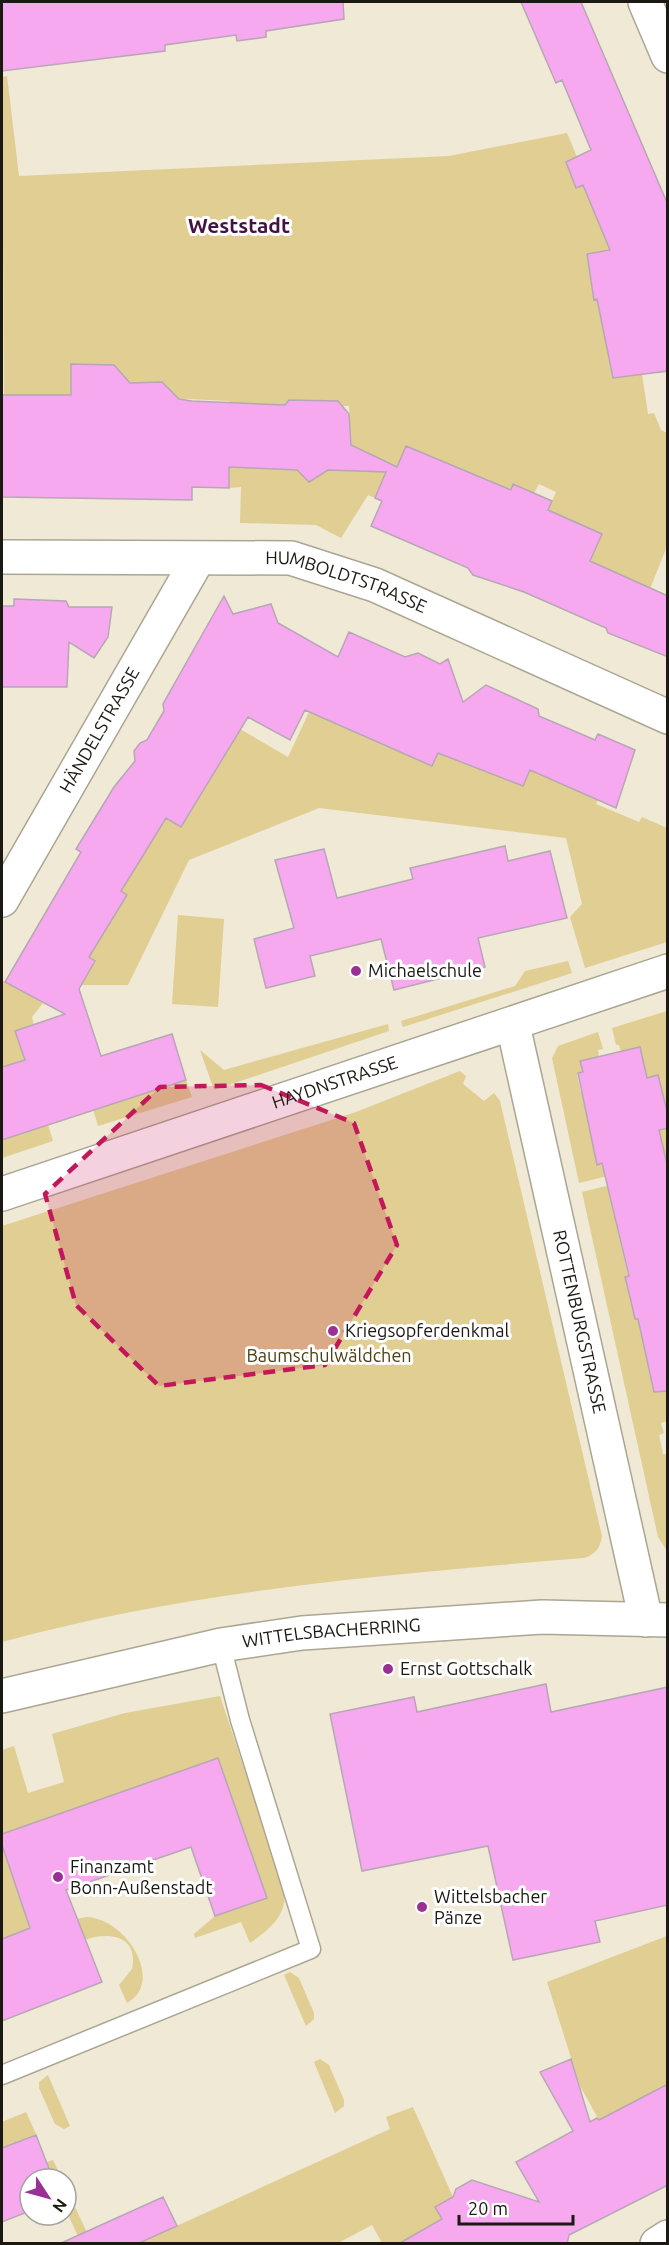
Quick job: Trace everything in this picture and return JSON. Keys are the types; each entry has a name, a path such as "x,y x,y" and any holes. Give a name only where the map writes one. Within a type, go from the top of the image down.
{"street":[{"path":"645,2 668,56"},
{"name":"HUMBOLDTSTRASSE","path":"2,557 291,558 375,585 668,717"},
{"name":"HÄNDELSTRASSE","path":"2,900 198,559"},
{"name":"HAYDNSTRASSE","path":"2,1194 513,1025 668,971"},
{"name":"ROTTENBURGSTRASSE","path":"513,1025 657,1620"},
{"name":"WITTELSBACHERRING","path":"2,1696 222,1645 302,1633 542,1617 657,1620"},
{"path":"657,2244 668,2238"}],"lane":[{"path":"2,2075 311,1949 240,1720 222,1645"}],"highlighted area":[{"path":"261,1085 354,1123 397,1245 325,1365 159,1386 76,1305 45,1194 160,1087"}],"green space":[{"path":"7,76 19,176 449,156 567,133 577,157 566,162 576,188 583,185 610,250 587,254 594,299 600,299 613,378 642,374 648,414 654,413 661,430 667,433 667,546 648,594 587,568 602,534 548,510 556,492 539,484 534,493 513,484 509,495 492,482 474,474 467,490 390,464 375,498 368,495 341,538 316,525 240,523 241,487 229,488 229,401 167,398 118,405 118,369 114,365 75,364 71,367 71,406 4,395 2,77","holes":["289,400 320,406 324,400 338,401 342,406 349,406 351,448 315,479 312,479 299,470 278,405 285,405"]},
{"path":"310,710 431,766 438,753 530,770 598,799 596,804 639,822 642,817 667,828 667,942 585,968 570,917 582,904 566,838 319,808 189,860 128,985 81,985 95,961 86,955 127,895 121,891 166,818 182,826 197,801 183,793 228,722 288,757"},
{"path":"178,915 224,919 218,1007 172,1004"},
{"path":"568,961 572,973 403,1027 401,1021 515,986 525,971"},
{"path":"2,980 43,1003 32,1017 34,1025 16,1032 25,1060 2,1067"},
{"path":"667,1011 667,1115 658,1075 647,1078 640,1047 621,1052 619,1045 616,1045 612,1028"},
{"path":"388,1024 389,1031 214,1090 200,1050 224,1070"},
{"path":"598,1032 603,1049 598,1050 599,1057 580,1061 583,1072 577,1074 581,1093 587,1092 598,1165 603,1163 628,1171 579,1183 552,1058 558,1046"},
{"name":"Baumschulwäldchen","path":"460,1071 466,1076 463,1084 484,1101 494,1093 500,1101 602,1536 597,1550 584,1558 364,1578 218,1597 74,1624 2,1642 2,1226 356,1112"},
{"path":"186,1080 192,1097 98,1126 93,1109"},
{"path":"48,1125 53,1141 2,1158 2,1140"},
{"path":"667,1128 667,1193 612,1206 635,1319 638,1319 667,1384 667,1421 661,1423 664,1433 659,1435 663,1454 667,1454 667,1551 658,1537 582,1192 643,1177 665,1157 659,1130"},
{"path":"220,1696 284,1888 285,1898 281,1913 265,1932 250,1943 241,1922 195,1938 194,1934 215,1916 267,1898 218,1758 2,1834 2,1750 14,1746 28,1793 64,1782 52,1734 125,1713"},
{"path":"2,1845 30,1928 2,1939"},
{"path":"87,1917 102,1920 115,1928 136,1953 142,1967 142,1981 138,1993 127,2003 119,1985 132,1969 131,1949 127,1943 112,1937 94,1937 85,1940 76,1919"},
{"path":"667,1936 667,2084 599,2120 580,2086 547,1982"},
{"path":"290,1972 299,1978 314,2013 314,2019 306,2026 284,1975"},
{"path":"320,2059 329,2065 344,2100 344,2106 335,2113 314,2062"},
{"path":"48,2075 70,2126 64,2129 55,2124 39,2088 39,2082"},
{"path":"413,2107 453,2197 436,2207 450,2232 412,2243 408,2238 398,2243 382,2243 372,2225 338,2243 137,2244 390,2129 386,2117"},
{"path":"26,2112 36,2134 2,2148 2,2122"},
{"path":"53,2160 56,2167 49,2167 47,2162"},
{"path":"78,2213 92,2243 81,2243 74,2227 78,2227"}],"building":[{"path":"2,2 343,2 344,19 266,31 266,37 237,41 236,35 165,45 165,51 2,71"},
{"path":"521,2 581,2 668,205 668,371 613,378 597,299 594,300 587,254 610,250 583,185 576,188 566,162 591,150 562,80 556,83"},
{"path":"71,364 114,365 130,383 162,382 179,399 192,401 285,405 289,400 338,401 349,414 351,445 397,467 406,446 511,490 513,484 552,501 548,510 602,534 590,561 668,596 668,657 608,633 606,628 524,592 473,575 468,568 371,526 382,501 375,498 386,472 328,470 309,482 297,470 229,467 229,488 192,487 192,500 2,497 2,395 71,395"},
{"path":"224,596 233,614 271,604 278,623 338,657 349,632 405,657 418,653 440,664 448,659 463,702 486,685 538,709 539,716 595,740 598,734 635,750 616,808 530,770 523,786 438,753 432,766 305,710 290,740 248,717 181,827 166,818 121,891 127,895 89,957 95,961 79,989 101,1056 172,1034 186,1080 2,1140 2,1067 25,1060 15,1031 65,1014 5,982 81,852 76,849 114,787 135,761 134,751 140,743 147,740 164,711 163,704"},
{"path":"14,599 66,601 69,607 112,607 108,637 94,658 69,642 67,687 2,687 2,606 14,606"},
{"path":"505,846 508,861 550,851 567,918 478,938 485,967 394,990 381,939 310,956 315,976 266,988 254,939 294,928 275,860 324,849 337,898 413,879 410,868"},
{"path":"640,1047 647,1078 658,1075 668,1115 668,1128 659,1130 668,1168 668,1391 654,1392 638,1319 635,1319 625,1277 629,1276 602,1163 597,1165 578,1073 583,1072 580,1061"},
{"path":"546,1684 551,1712 668,1687 668,1905 595,1921 600,1942 513,1960 488,1846 362,1871 330,1714 414,1697 417,1712"},
{"name":"Finanzamt Bonn-Außenstadt","path":"218,1758 267,1898 215,1916 191,1847 66,1890 102,1982 2,2021 2,1939 30,1928 2,1845 2,1834"},
{"path":"571,2059 590,2122 597,2118 599,2120 668,2084 668,2185 569,2235 567,2244 398,2244 442,2219 435,2207 453,2197 456,2189 472,2180 539,2202 516,2162 573,2131 540,2072"},
{"path":"36,2135 48,2167 18,2167 18,2216 2,2222 2,2148"},
{"path":"163,2197 177,2226 137,2244 59,2244"}],"place":[{"name":"Michaelschule","path":"356,971"},
{"name":"Kriegsopferdenkmal","path":"333,1331"},
{"name":"Ernst Gottschalk","path":"388,1669"},
{"name":"Finanzamt Bonn-Außenstadt","path":"58,1877"},
{"name":"Wittelsbacher Pänze","path":"422,1907"}],"district":[{"name":"Weststadt","path":"239,226"}]}
